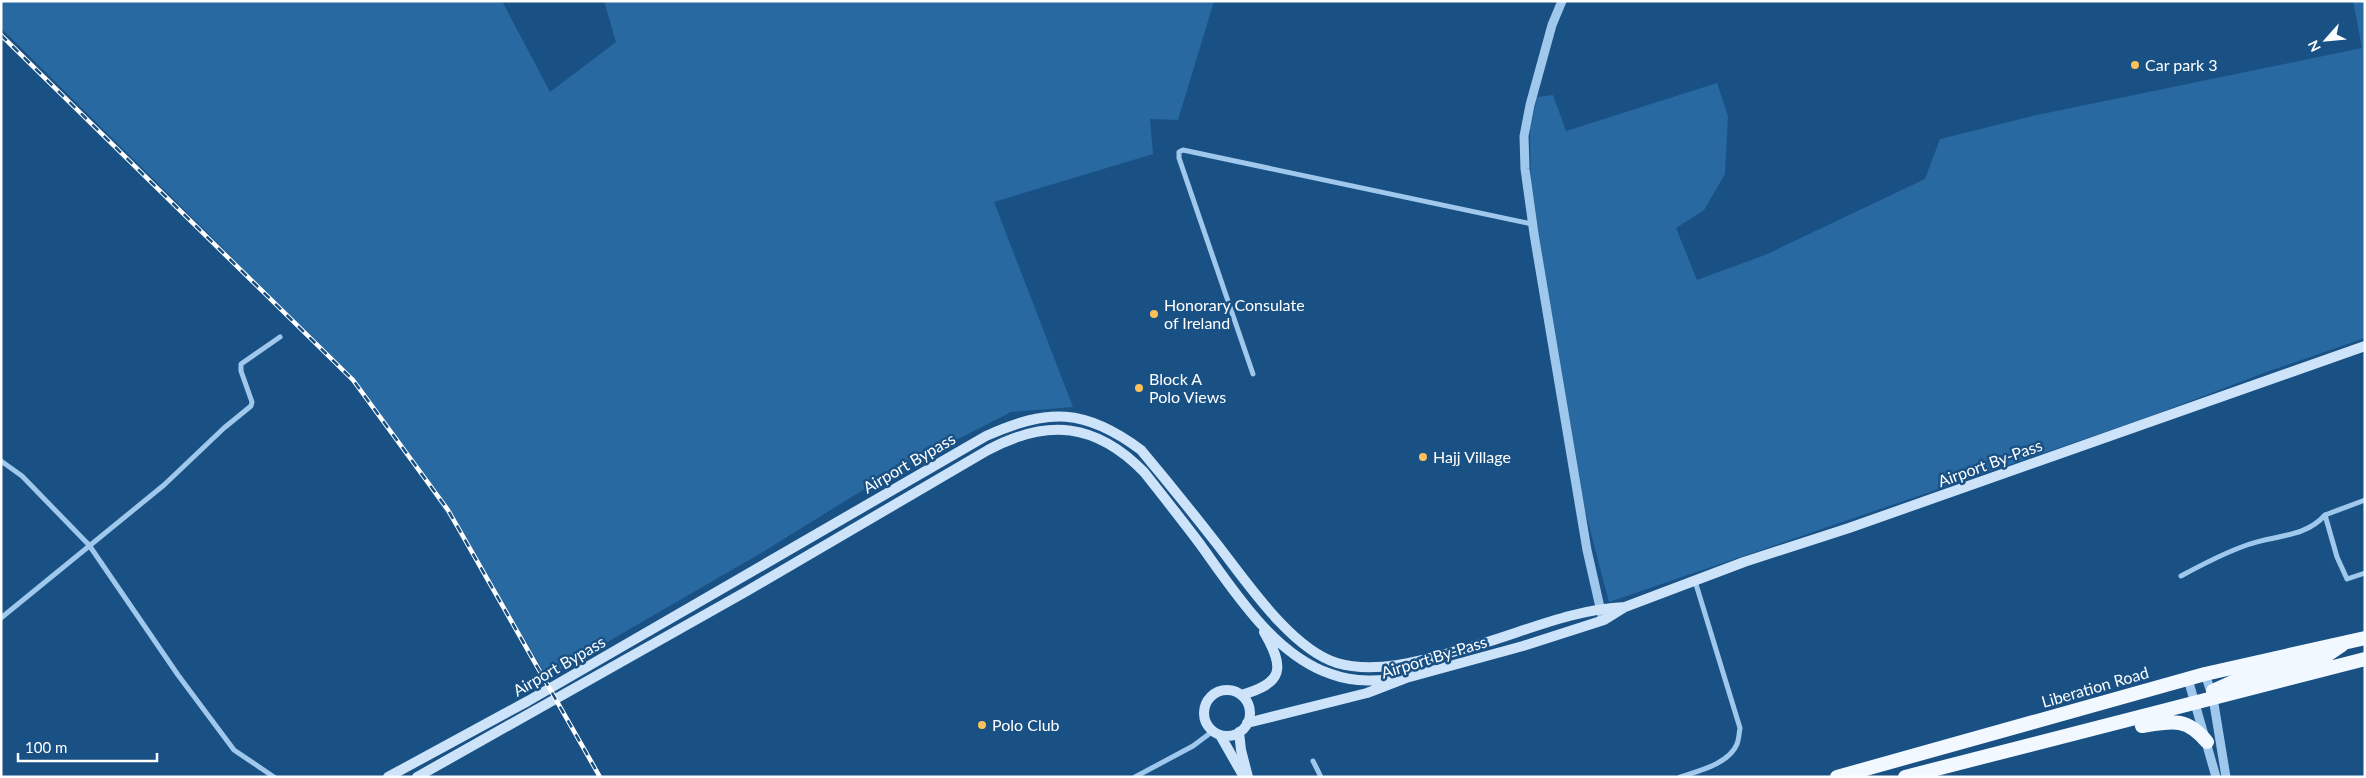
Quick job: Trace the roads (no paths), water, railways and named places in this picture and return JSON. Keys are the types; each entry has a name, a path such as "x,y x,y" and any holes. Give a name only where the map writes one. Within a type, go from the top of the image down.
{"highway":[{"name":"Liberation Road","path":"1837,777 2205,674 2365,638"},
{"path":"1905,777 2196,703 2233,682 2316,662 2346,642"},
{"path":"2212,695 2365,659"},
{"path":"2114,724 2138,726 2177,722 2193,727 2207,742"}],"main road":[{"name":"Airport By-Pass","path":"1247,723 1367,693 1406,678 1522,646 1604,620 1624,607 1695,580 2365,346"},
{"name":"Airport Bypass","path":"388,777 536,696 986,436 1021,422 1060,416 1078,417 1095,422 1114,431 1141,450 1268,609 1310,649 1337,663 1352,666 1390,666 1406,663"},
{"name":"Airport Bypass","path":"417,777 747,592 988,450 1009,439 1045,430 1063,429 1096,436 1126,453 1144,472 1259,623 1287,648 1330,674 1366,681 1406,678"},
{"name":"Airport By-Pass","path":"1406,663 1466,648 1599,608 1624,607"},
{"path":"1240,695 1267,686 1271,683 1277,669 1278,660 1275,650 1259,623"},
{"path":"1216,733 1227,736 1240,732 1247,723 1249,708 1240,695 1231,691 1221,691 1212,696 1206,704 1204,714 1206,724 1216,733 1244,777"},
{"path":"1240,732 1241,750 1248,777"}],"street":[{"path":"1562,1 1540,66 1524,136 1527,190 1587,550 1599,608 1604,620"},
{"path":"1253,374 1179,158 1179,152 1183,150 1532,224"},
{"path":"1,618 164,485 224,428 251,406 252,402 241,370 241,364 280,337"},
{"path":"1,462 22,476 89,545 178,675 234,750 274,777"},
{"path":"2181,576 2249,544 2296,534 2317,524 2325,515 2365,500"},
{"path":"2325,515 2347,579 2365,573"},
{"path":"1680,777 1701,770 1730,753 1737,744 1740,728 1695,580"},
{"path":"2205,674 2212,695 2226,777"},
{"path":"2188,679 2216,777"},
{"path":"1135,777 1216,733"},
{"path":"1313,761 1321,777"}],"railway":[{"path":"1,35 353,380 448,510 600,777"}],"place":[{"name":"Car park 3","path":"2135,65"},
{"name":"Honorary Consulate of Ireland","path":"1154,314"},
{"name":"Block A Polo Views","path":"1139,388"},
{"name":"Hajj Village","path":"1423,457"},
{"name":"Polo Club","path":"982,725"}]}
